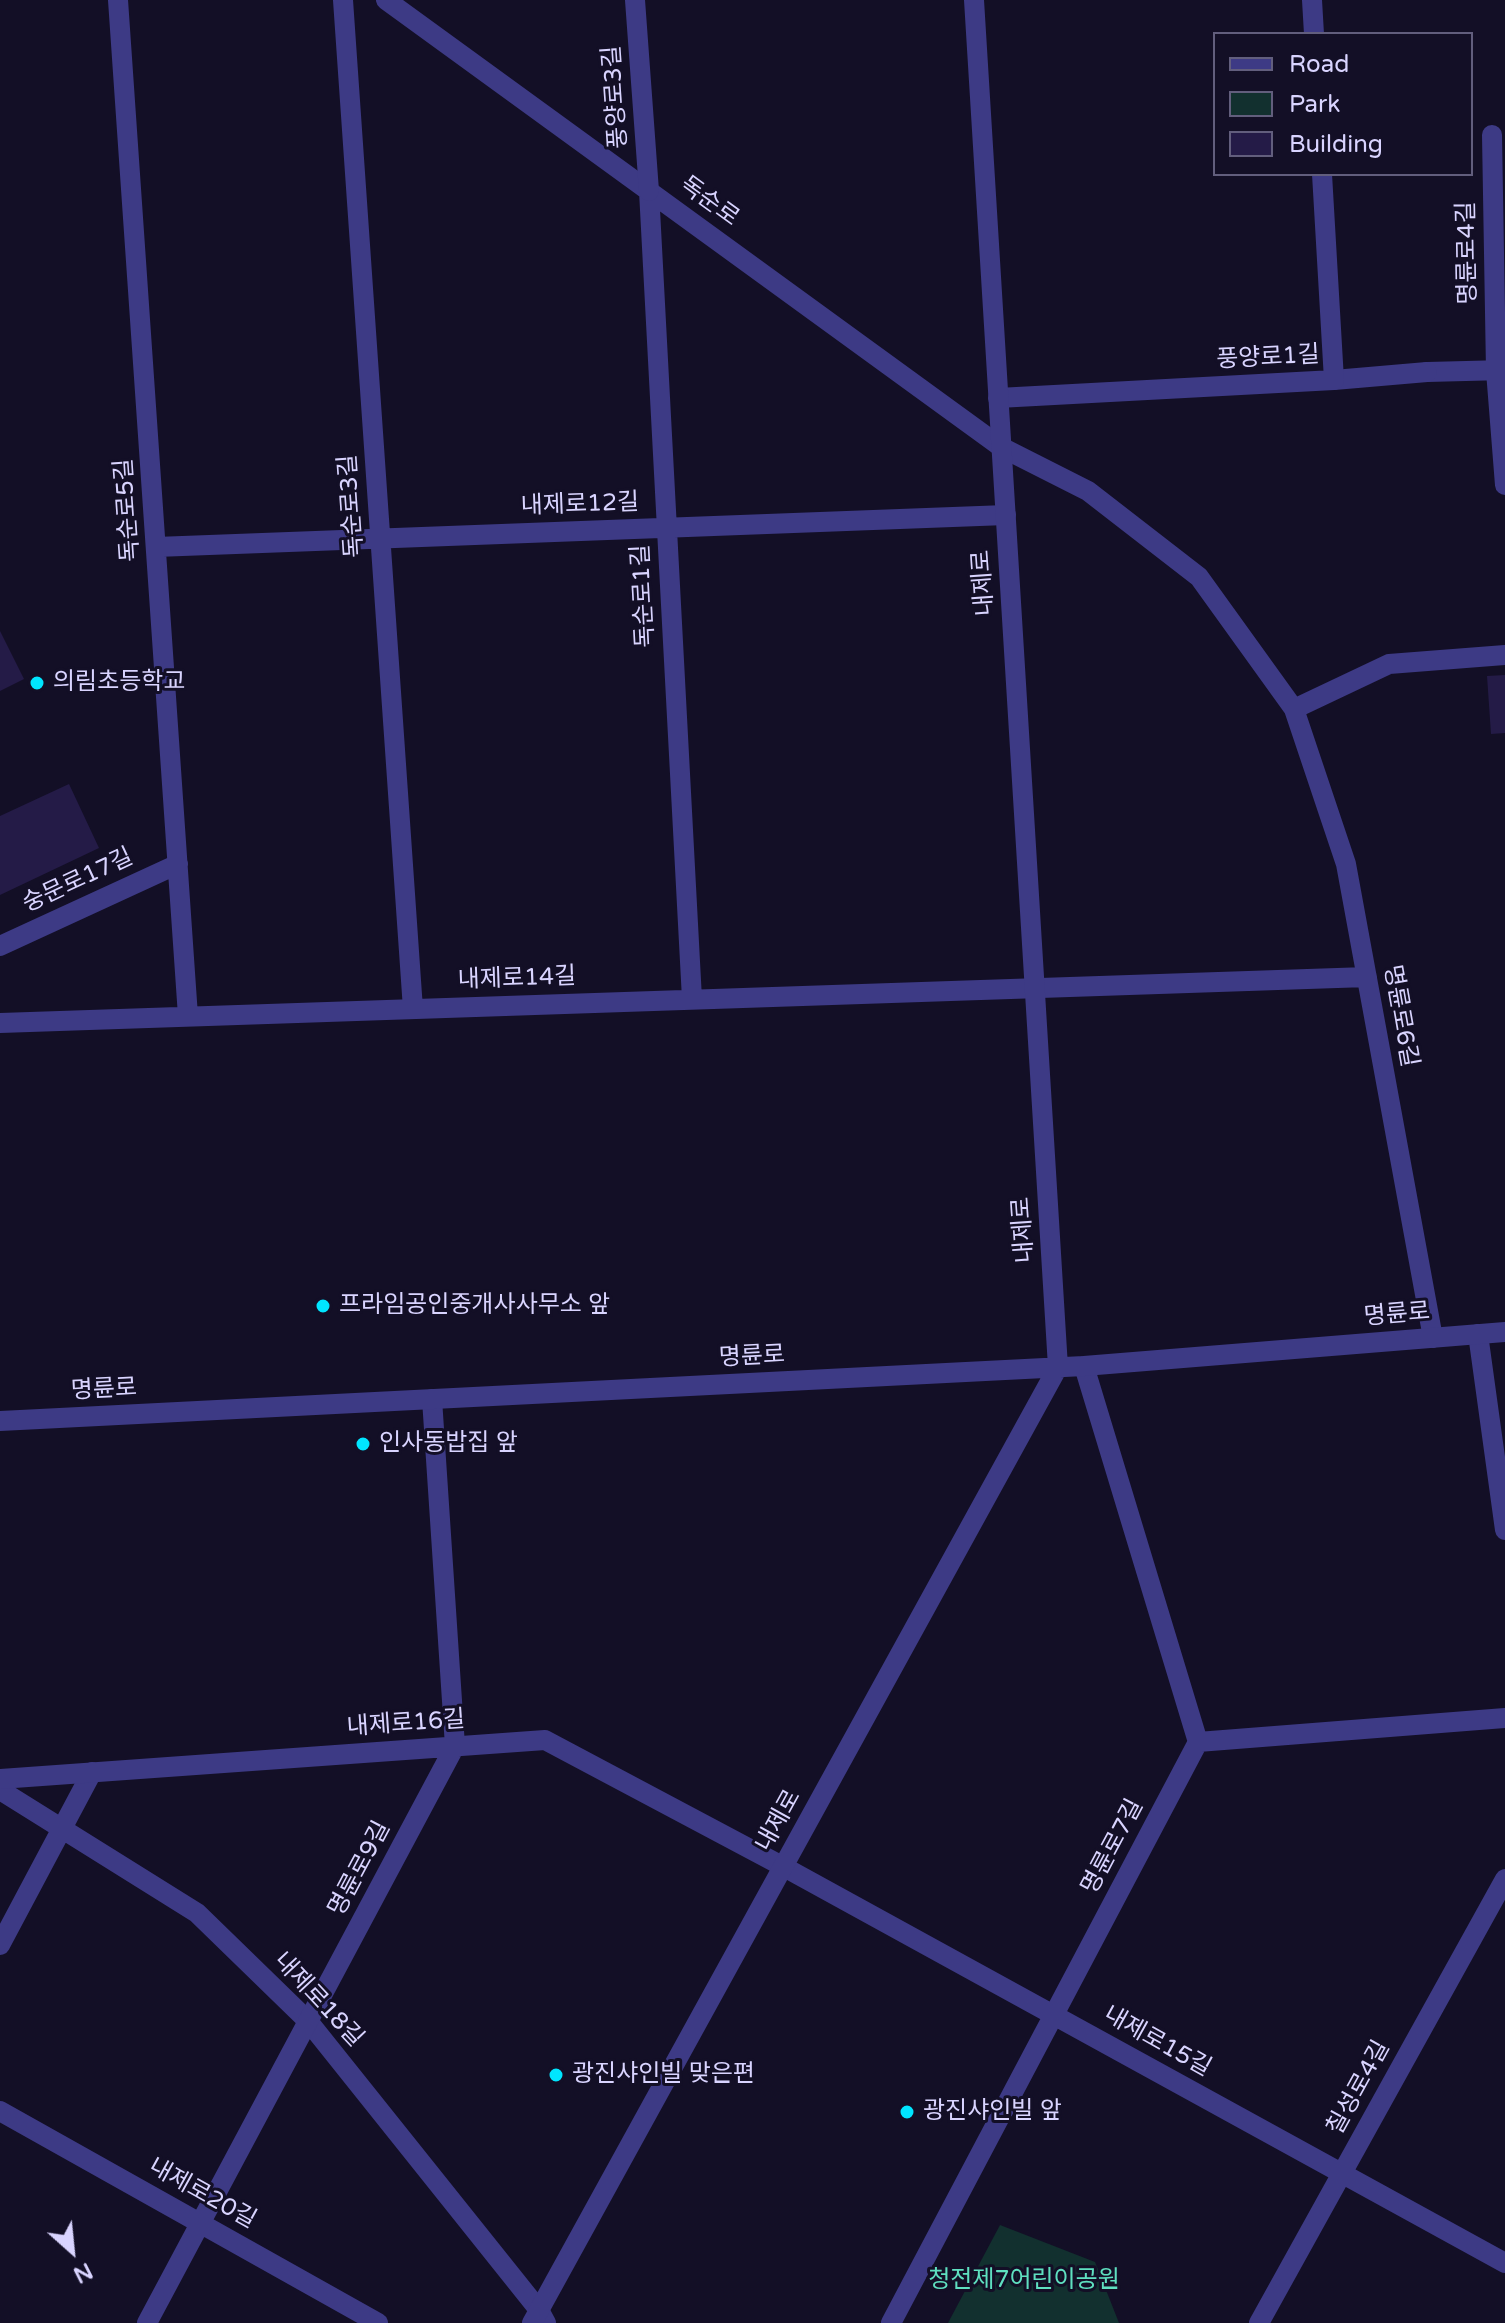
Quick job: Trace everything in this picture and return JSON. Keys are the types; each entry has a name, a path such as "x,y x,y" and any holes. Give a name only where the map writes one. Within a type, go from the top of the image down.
{"street":[{"name":"독순로5길","path":"118,0 188,1016"},
{"name":"독순로3길","path":"343,0 413,1009"},
{"name":"독순로","path":"386,0 1001,447"},
{"name":"풍양로3길","path":"635,0 649,191"},
{"name":"내제로","path":"539,2319 1058,1367 974,0"},
{"path":"1312,0 1314,32"},
{"name":"명륜로4길","path":"1492,135 1505,485"},
{"name":"풍양로1길","path":"998,398 1334,380 1322,176"},
{"name":"독순로1길","path":"649,191 692,999"},
{"path":"1334,380 1500,370"},
{"name":"명륜로6길","path":"1001,447 1088,491 1199,577 1294,709 1346,864 1433,1338"},
{"name":"내제로12길","path":"156,547 1006,515"},
{"path":"1294,709 1389,664 1505,655"},
{"name":"숭문로17길","path":"0,946 178,864"},
{"name":"내제로14길","path":"0,1023 1367,977"},
{"name":"명륜로","path":"0,1421 1084,1366 1505,1332"},
{"path":"1478,1334 1505,1530"},
{"path":"1084,1366 1198,1742 1505,1718"},
{"path":"432,1399 455,1746"},
{"name":"내제로16길","path":"0,1779 545,1740 784,1867"},
{"name":"명륜로7길","path":"891,2323 1198,1742"},
{"name":"명륜로9길","path":"147,2323 455,1746"},
{"path":"0,1945 92,1772"},
{"name":"내제로18길","path":"0,1790 197,1913 308,2021 539,2319"},
{"name":"내제로15길","path":"784,1867 1505,2263"},
{"name":"칠성로4길","path":"1259,2323 1505,1879"},
{"name":"내제로20길","path":"0,2111 378,2323"}],"green space":[{"name":"청전제7어린이공원","path":"1000,2225 1095,2262 1119,2323 948,2323"}],"building":[{"path":"0,631 24,679 0,691"},
{"path":"1505,675 1505,733 1491,734 1487,676"},
{"path":"69,784 99,848 0,895 0,816"}],"place":[{"name":"의림초등학교","path":"37,683"},
{"name":"프라임공인중개사사무소 앞","path":"323,1306"},
{"name":"인사동밥집 앞","path":"363,1444"},
{"name":"광진샤인빌 맞은편","path":"556,2075"},
{"name":"광진샤인빌 앞","path":"907,2112"}]}
